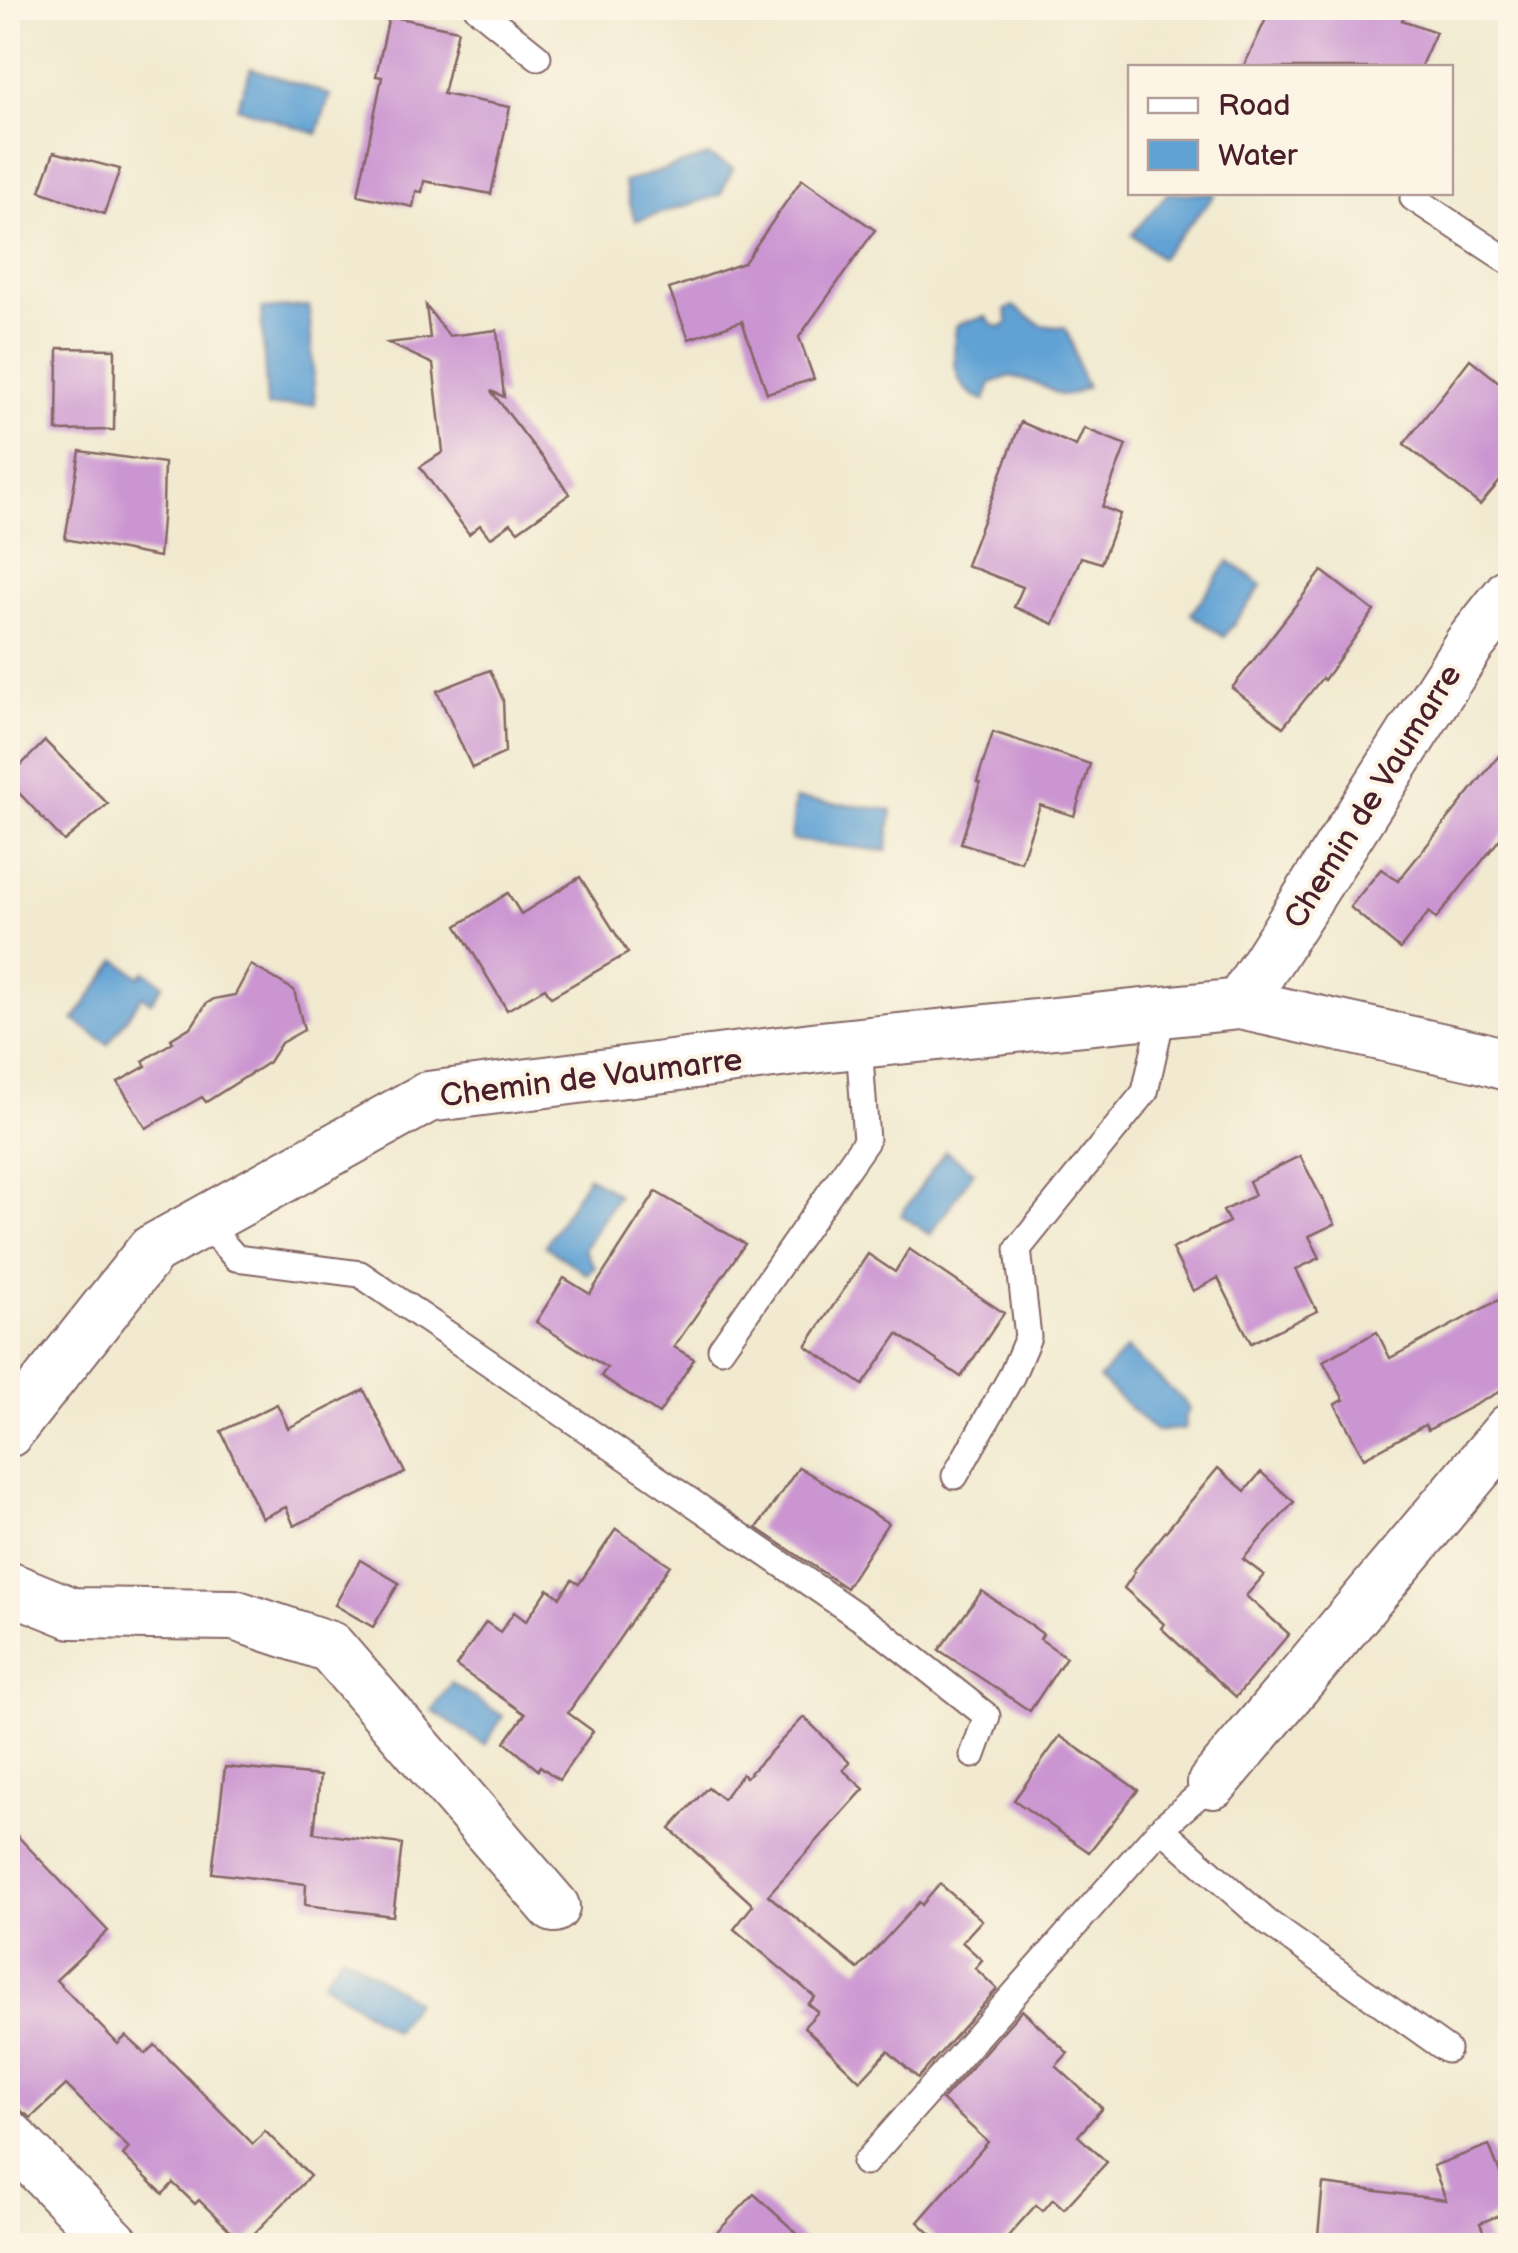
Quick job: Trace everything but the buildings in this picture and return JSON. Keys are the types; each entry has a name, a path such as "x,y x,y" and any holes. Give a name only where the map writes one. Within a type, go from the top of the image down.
{"street":[{"name":"Chemin de Vaumarre","path":"1240,1004 1469,645 1510,592"},
{"name":"Chemin de Vaumarre","path":"8,1432 152,1250 428,1097 858,1043 1240,1004 1510,1066"},
{"path":"1213,1783 1510,1430"},
{"path":"8,1586 72,1613 234,1615 330,1648 554,1907"},
{"path":"8,2136 116,2246"}],"lane":[{"path":"478,8 538,58"},
{"path":"1413,198 1510,262"},
{"path":"955,1476 1012,1375 1028,1337 1018,1249 1145,1092 1163,1012"},
{"path":"720,1349 866,1140 858,1043"},
{"path":"203,1222 236,1258 360,1274 882,1633 987,1716 973,1755"},
{"path":"865,2164 1161,1828 1213,1783"},
{"path":"1161,1828 1267,1922 1447,2050"}],"water":[{"path":"251,68 330,95 317,134 237,107"},
{"path":"708,156 733,168 720,195 635,221 624,182"},
{"path":"1166,195 1215,195 1160,258 1132,234"},
{"path":"309,306 315,404 267,407 261,309"},
{"path":"1013,306 1041,325 1065,328 1087,387 1060,395 1011,376 991,383 985,400 966,389 954,360 956,326 986,317 1001,328 1008,323 1006,310"},
{"path":"1229,561 1262,585 1224,637 1191,614"},
{"path":"795,799 892,810 887,851 791,840"},
{"path":"117,960 140,977 145,971 163,984 151,1002 142,996 108,1044 74,1020"},
{"path":"945,1151 974,1171 930,1235 901,1215"},
{"path":"588,1176 618,1195 584,1249 595,1267 587,1274 545,1246"},
{"path":"1126,1349 1184,1401 1189,1410 1183,1430 1155,1431 1099,1379"},
{"path":"451,1683 503,1716 485,1745 432,1711"},
{"path":"342,1953 415,2001 394,2031 322,1982"}]}
